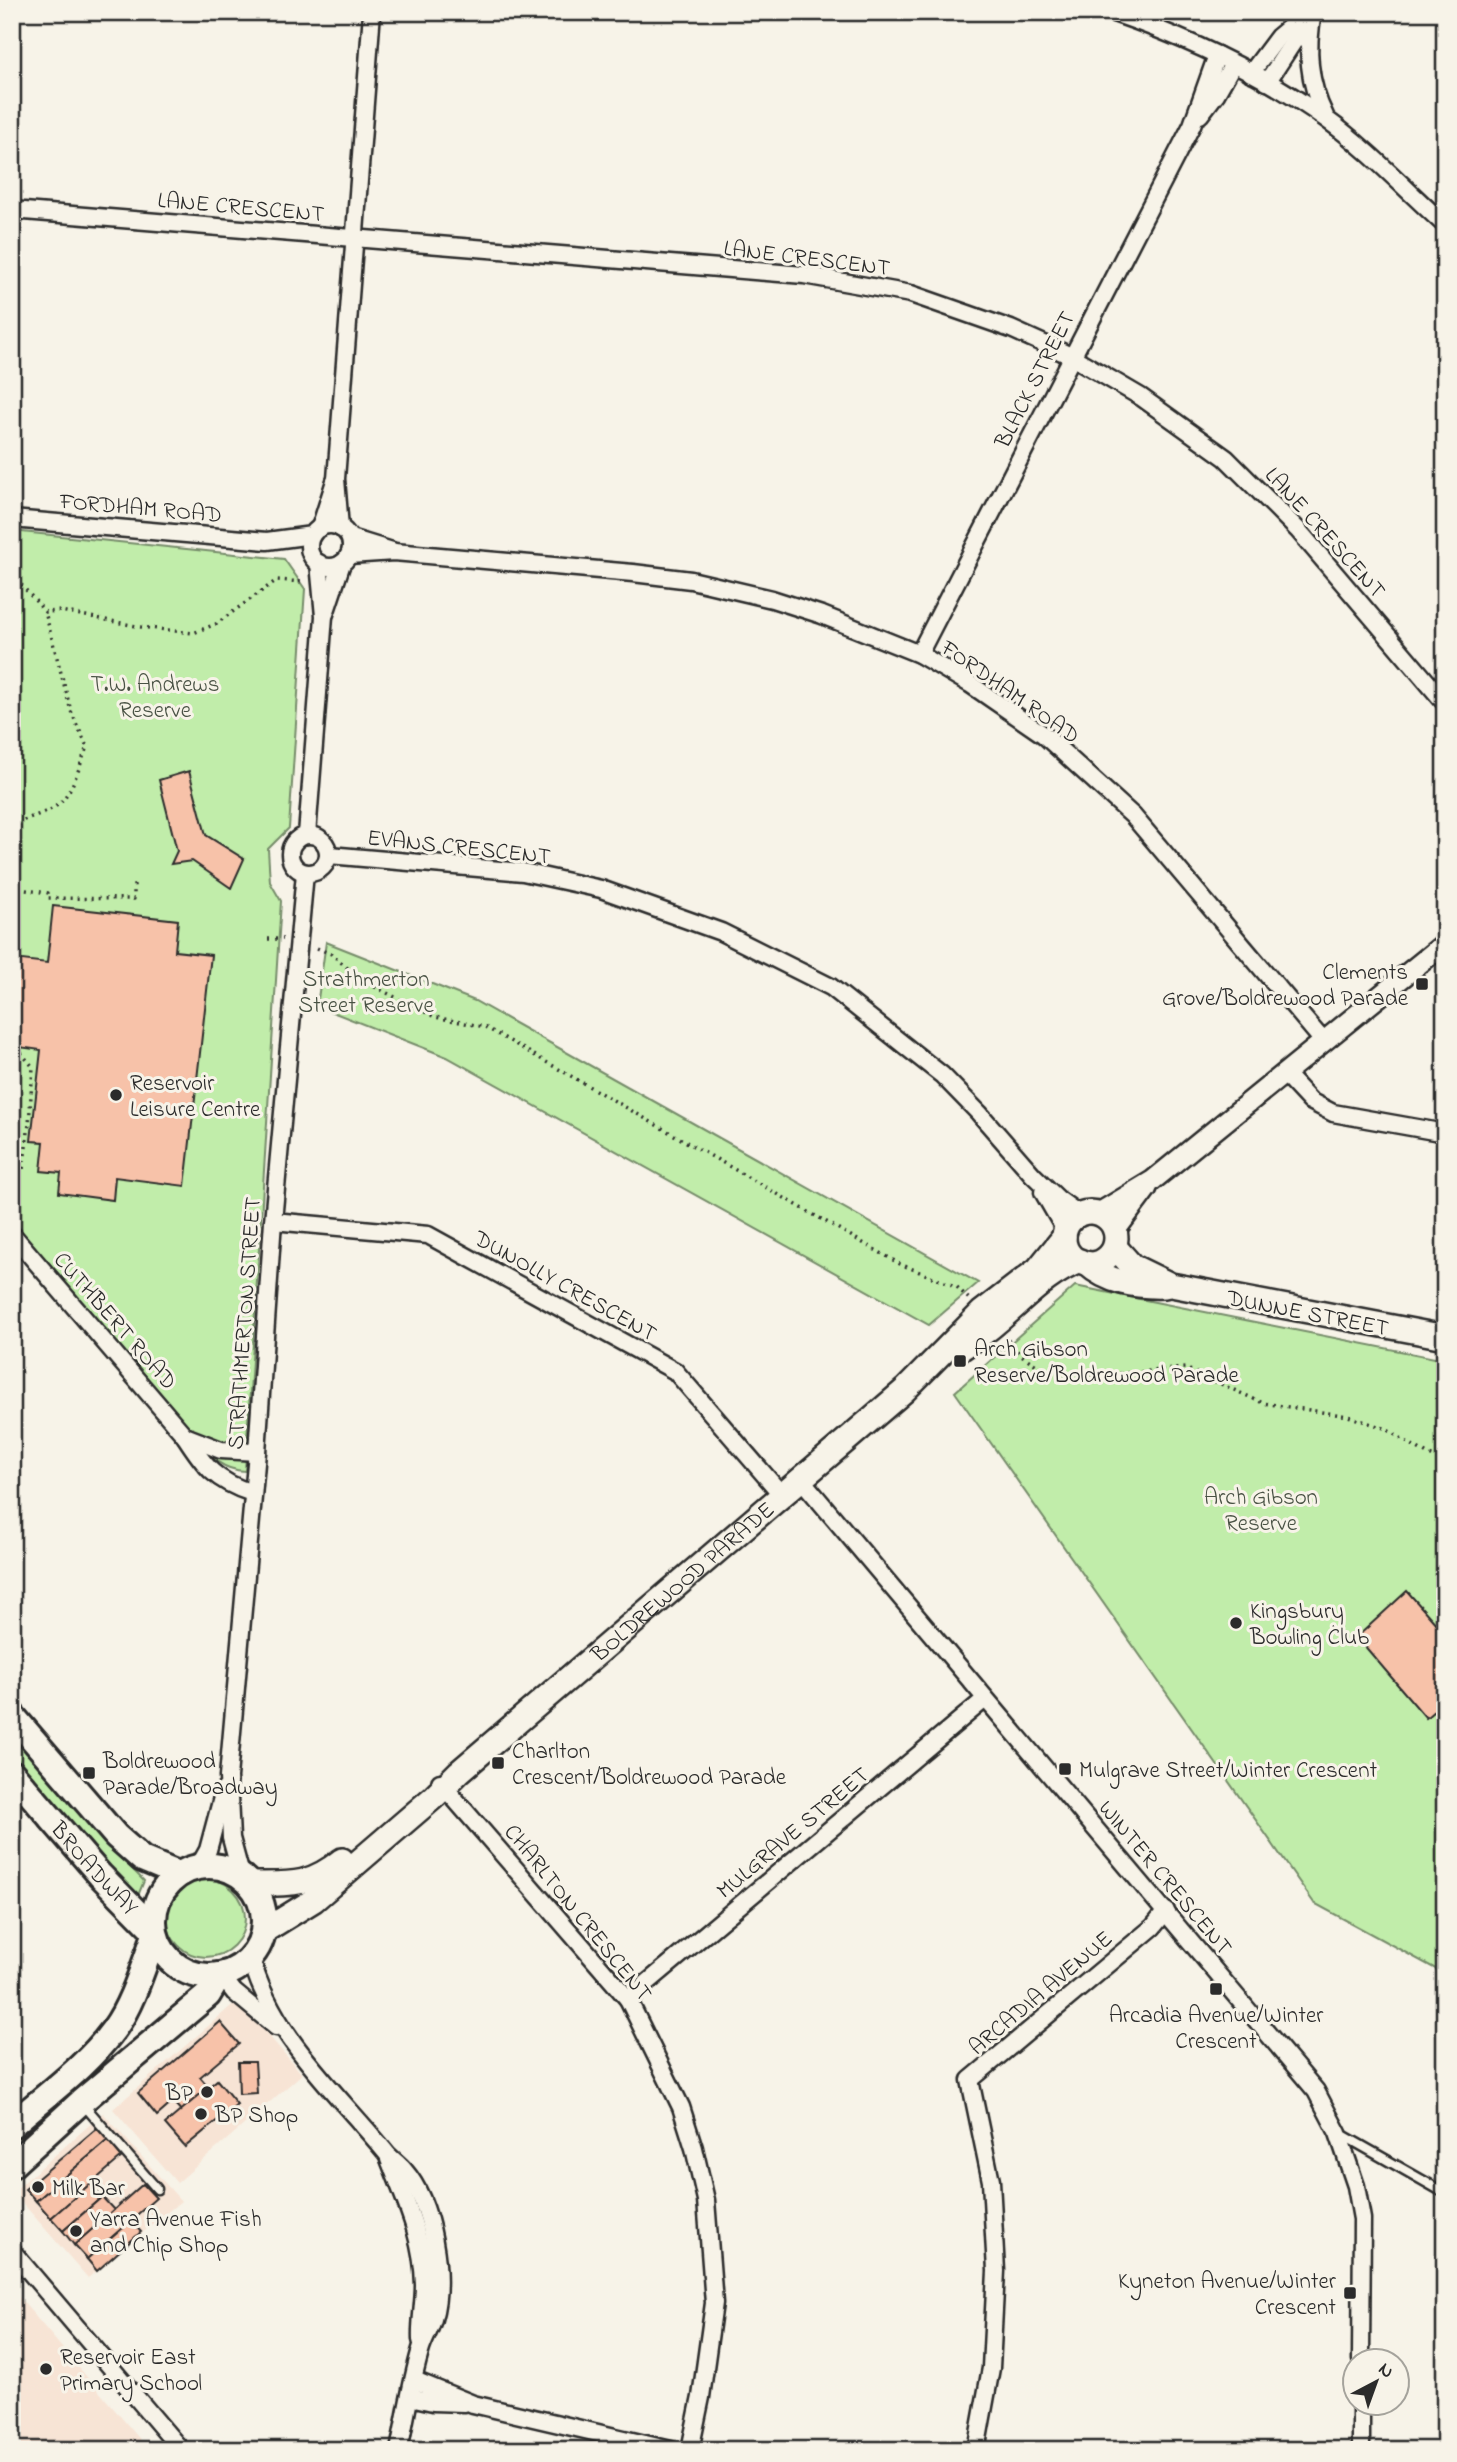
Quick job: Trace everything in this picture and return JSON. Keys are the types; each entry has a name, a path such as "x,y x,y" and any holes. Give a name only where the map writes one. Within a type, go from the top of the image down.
{"main road":[{"path":"1107,1217 1115,1239 1104,1260 1095,1263 1083,1262 1068,1252 1077,1223 1107,1217"},
{"name":"BOLDREWOOD PARADE","path":"264,1931 314,1900 448,1780 988,1319 1038,1269 1077,1223"},
{"name":"DUNNE STREET","path":"1115,1239 1132,1266 1171,1285"},
{"name":"BOLDREWOOD PARADE","path":"988,1319 1060,1269 1083,1262"},
{"name":"DUNNE STREET","path":"1083,1262 1106,1277 1143,1287 1171,1285 1445,1337"},
{"name":"BROADWAY","path":"12,1715 116,1836 142,1859 188,1870"},
{"name":"BROADWAY","path":"12,1773 100,1875 154,1932"},
{"name":"BOLDREWOOD PARADE","path":"245,1880 299,1884 328,1871 430,1787 448,1780"},
{"path":"12,2125 84,2062 116,2027 139,1980 154,1932 154,1909 163,1889 188,1870 220,1867 245,1880 262,1906 264,1931 257,1949 242,1965 220,1975 196,1975 174,1965 159,1946 154,1932"},
{"path":"12,2165 81,2102 208,1995 220,1975"},
{"path":"84,2062 103,2084"}],"street":[{"path":"324,616 345,559 345,533 336,479 372,12"},
{"path":"1111,12 1188,40 1267,82 1326,119 1445,225"},
{"path":"1251,73 1278,37 1311,12"},
{"path":"1267,82 1297,39 1311,12"},
{"path":"1311,12 1307,51 1315,97 1326,119"},
{"name":"BLACK STREET","path":"919,654 1192,125 1217,55"},
{"name":"BLACK STREET","path":"1192,125 1216,94 1233,64"},
{"name":"LANE CRESCENT","path":"12,210 804,275 911,294 1011,329 1071,356 1141,397 1226,458 1298,530 1445,703"},
{"path":"307,835 324,616 310,541 336,479"},
{"name":"FORDHAM ROAD","path":"12,519 267,541 315,559"},
{"path":"316,531 327,525 345,533"},
{"name":"FORDHAM ROAD","path":"267,541 316,531"},
{"name":"FORDHAM ROAD","path":"345,533 394,552"},
{"name":"FORDHAM ROAD","path":"345,559 394,552 691,580 772,599 822,615 919,654 970,684 1044,735 1125,808 1224,921 1323,1041"},
{"path":"315,559 330,566 345,559"},
{"path":"307,835 325,842 329,855 319,871 305,873 295,867 290,850 296,840 307,835"},
{"name":"EVANS CRESCENT","path":"329,855 523,872 601,889 721,932 831,987 942,1075 1077,1223"},
{"name":"STRATHMERTON STREET","path":"245,1880 231,1838 228,1777 257,1452 273,1221 305,873"},
{"name":"BOLDREWOOD PARADE","path":"1077,1223 1152,1181 1445,943"},
{"path":"1284,1073 1310,1101 1333,1113 1445,1133"},
{"name":"BOLDREWOOD PARADE","path":"1115,1239 1152,1181"},
{"name":"DUNOLLY CRESCENT","path":"273,1221 428,1235 674,1371 782,1495"},
{"name":"CUTHBERT ROAD","path":"12,1234 185,1436 204,1465 234,1487 252,1493"},
{"name":"CUTHBERT ROAD","path":"185,1436 221,1450 257,1452"},
{"name":"WINTER CRESCENT","path":"801,1479 1309,2082 1338,2133 1356,2186 1362,2219 1362,2346"},
{"name":"MULGRAVE STREET","path":"628,1999 985,1699"},
{"name":"STRATHMERTON STREET","path":"188,1870 208,1850 228,1777"},
{"name":"CHARLTON CRESCENT","path":"448,1780 628,1999 681,2107 706,2200 714,2302 701,2397 690,2450"},
{"name":"ARCADIA AVENUE","path":"976,2450 992,2368 996,2271 991,2181 970,2080 1153,1927 1166,1912"},
{"path":"251,1957 257,1981 286,2035"},
{"path":"220,1975 234,1992 286,2035 403,2169 412,2182 430,2226 436,2253 438,2283 433,2318 421,2350 399,2450"},
{"path":"12,2251 181,2450"},
{"path":"414,2380 473,2403 671,2450"},
{"path":"410,2397 433,2402 473,2403"},
{"path":"1361,2416 1361,2450"}],"lane":[{"path":"1137,21 1167,12"},
{"path":"81,2102 158,2189"},
{"path":"1338,2133 1445,2193"}],"path":[{"path":"12,574 45,612 71,710 88,747 62,802 50,811 30,817 12,828"},
{"path":"45,612 61,611 141,627 193,633 216,624 277,580 319,582"},
{"path":"12,888 48,893 48,898 134,899 134,880"},
{"path":"12,922 12,963"},
{"path":"268,939 298,939 331,954 363,981 435,1017 485,1027 900,1264 957,1287 1020,1354 1058,1379 1185,1368 1263,1403 1348,1416 1384,1428 1429,1455 1445,1460"},
{"path":"12,1042 33,1067 23,1170"}],"shaded area":[{"name":"BP","path":"238,2000 302,2074 177,2183 113,2109"},
{"path":"103,2113 181,2201 88,2278 13,2192"},
{"name":"Reservoir East Primary School","path":"12,2289 149,2450 12,2450"}],"green space":[{"name":"T.W. Andrews Reserve","path":"12,531 284,559 305,589 289,828 268,849 270,882 281,901 245,1471 228,1468 209,1455 12,1221"},
{"name":"Strathmerton Street Reserve","path":"326,942 475,1001 978,1283 929,1325 447,1057 317,1006"},
{"name":"Arch Gibson Reserve","path":"1075,1286 1445,1360 1445,1974 1314,1903 955,1392"},
{"path":"12,1730 105,1841 144,1881 137,1898 122,1885 12,1754"},
{"path":"198,1879 214,1879 228,1885 239,1896 245,1910 245,1926 239,1940 228,1951 214,1957 198,1957 184,1951 173,1940 167,1926 167,1910 173,1896 184,1885"}],"building":[{"path":"189,771 206,835 244,859 231,888 192,861 171,864 177,851 159,780"},
{"name":"Reservoir Leisure Centre","path":"53,906 178,920 175,951 211,955 185,1186 115,1177 113,1200 59,1193 61,1173 41,1171 44,1142 31,1141 41,1050 12,1046 12,979 14,959 47,963"},
{"path":"1407,1591 1445,1634 1445,1701 1426,1718 1357,1637"},
{"path":"220,2022 239,2044 200,2077 213,2092 186,2116 173,2102 157,2116 138,2093"},
{"path":"238,2062 255,2062 257,2093 239,2094"},
{"name":"BP Shop","path":"217,2080 237,2104 185,2147 165,2124"},
{"path":"97,2128 108,2140 36,2201 25,2189"},
{"path":"108,2140 122,2157 51,2218 36,2201"},
{"path":"90,2184 102,2197 63,2231 51,2218"},
{"path":"143,2184 156,2198 87,2259 74,2245"},
{"path":"102,2197 114,2210 74,2245 63,2231"},
{"path":"131,2221 141,2232 97,2271 87,2259"}],"place":[{"name":"Clements Grove/Boldrewood Parade","path":"1422,984"},
{"name":"Reservoir Leisure Centre","path":"116,1095"},
{"name":"Arch Gibson Reserve/Boldrewood Parade","path":"960,1361"},
{"name":"Kingsbury Bowling Club","path":"1236,1623"},
{"name":"Charlton Crescent/Boldrewood Parade","path":"498,1763"},
{"name":"Mulgrave Street/Winter Crescent","path":"1065,1769"},
{"name":"Boldrewood Parade/Broadway","path":"89,1773"},
{"name":"Arcadia Avenue/Winter Crescent","path":"1216,1989"},
{"name":"BP","path":"207,2092"},
{"name":"BP Shop","path":"201,2114"},
{"name":"Milk Bar","path":"38,2187"},
{"name":"Yarra Avenue Fish and Chip Shop","path":"76,2231"},
{"name":"Kyneton Avenue/Winter Crescent","path":"1350,2293"},
{"name":"Reservoir East Primary School","path":"46,2369"}]}
